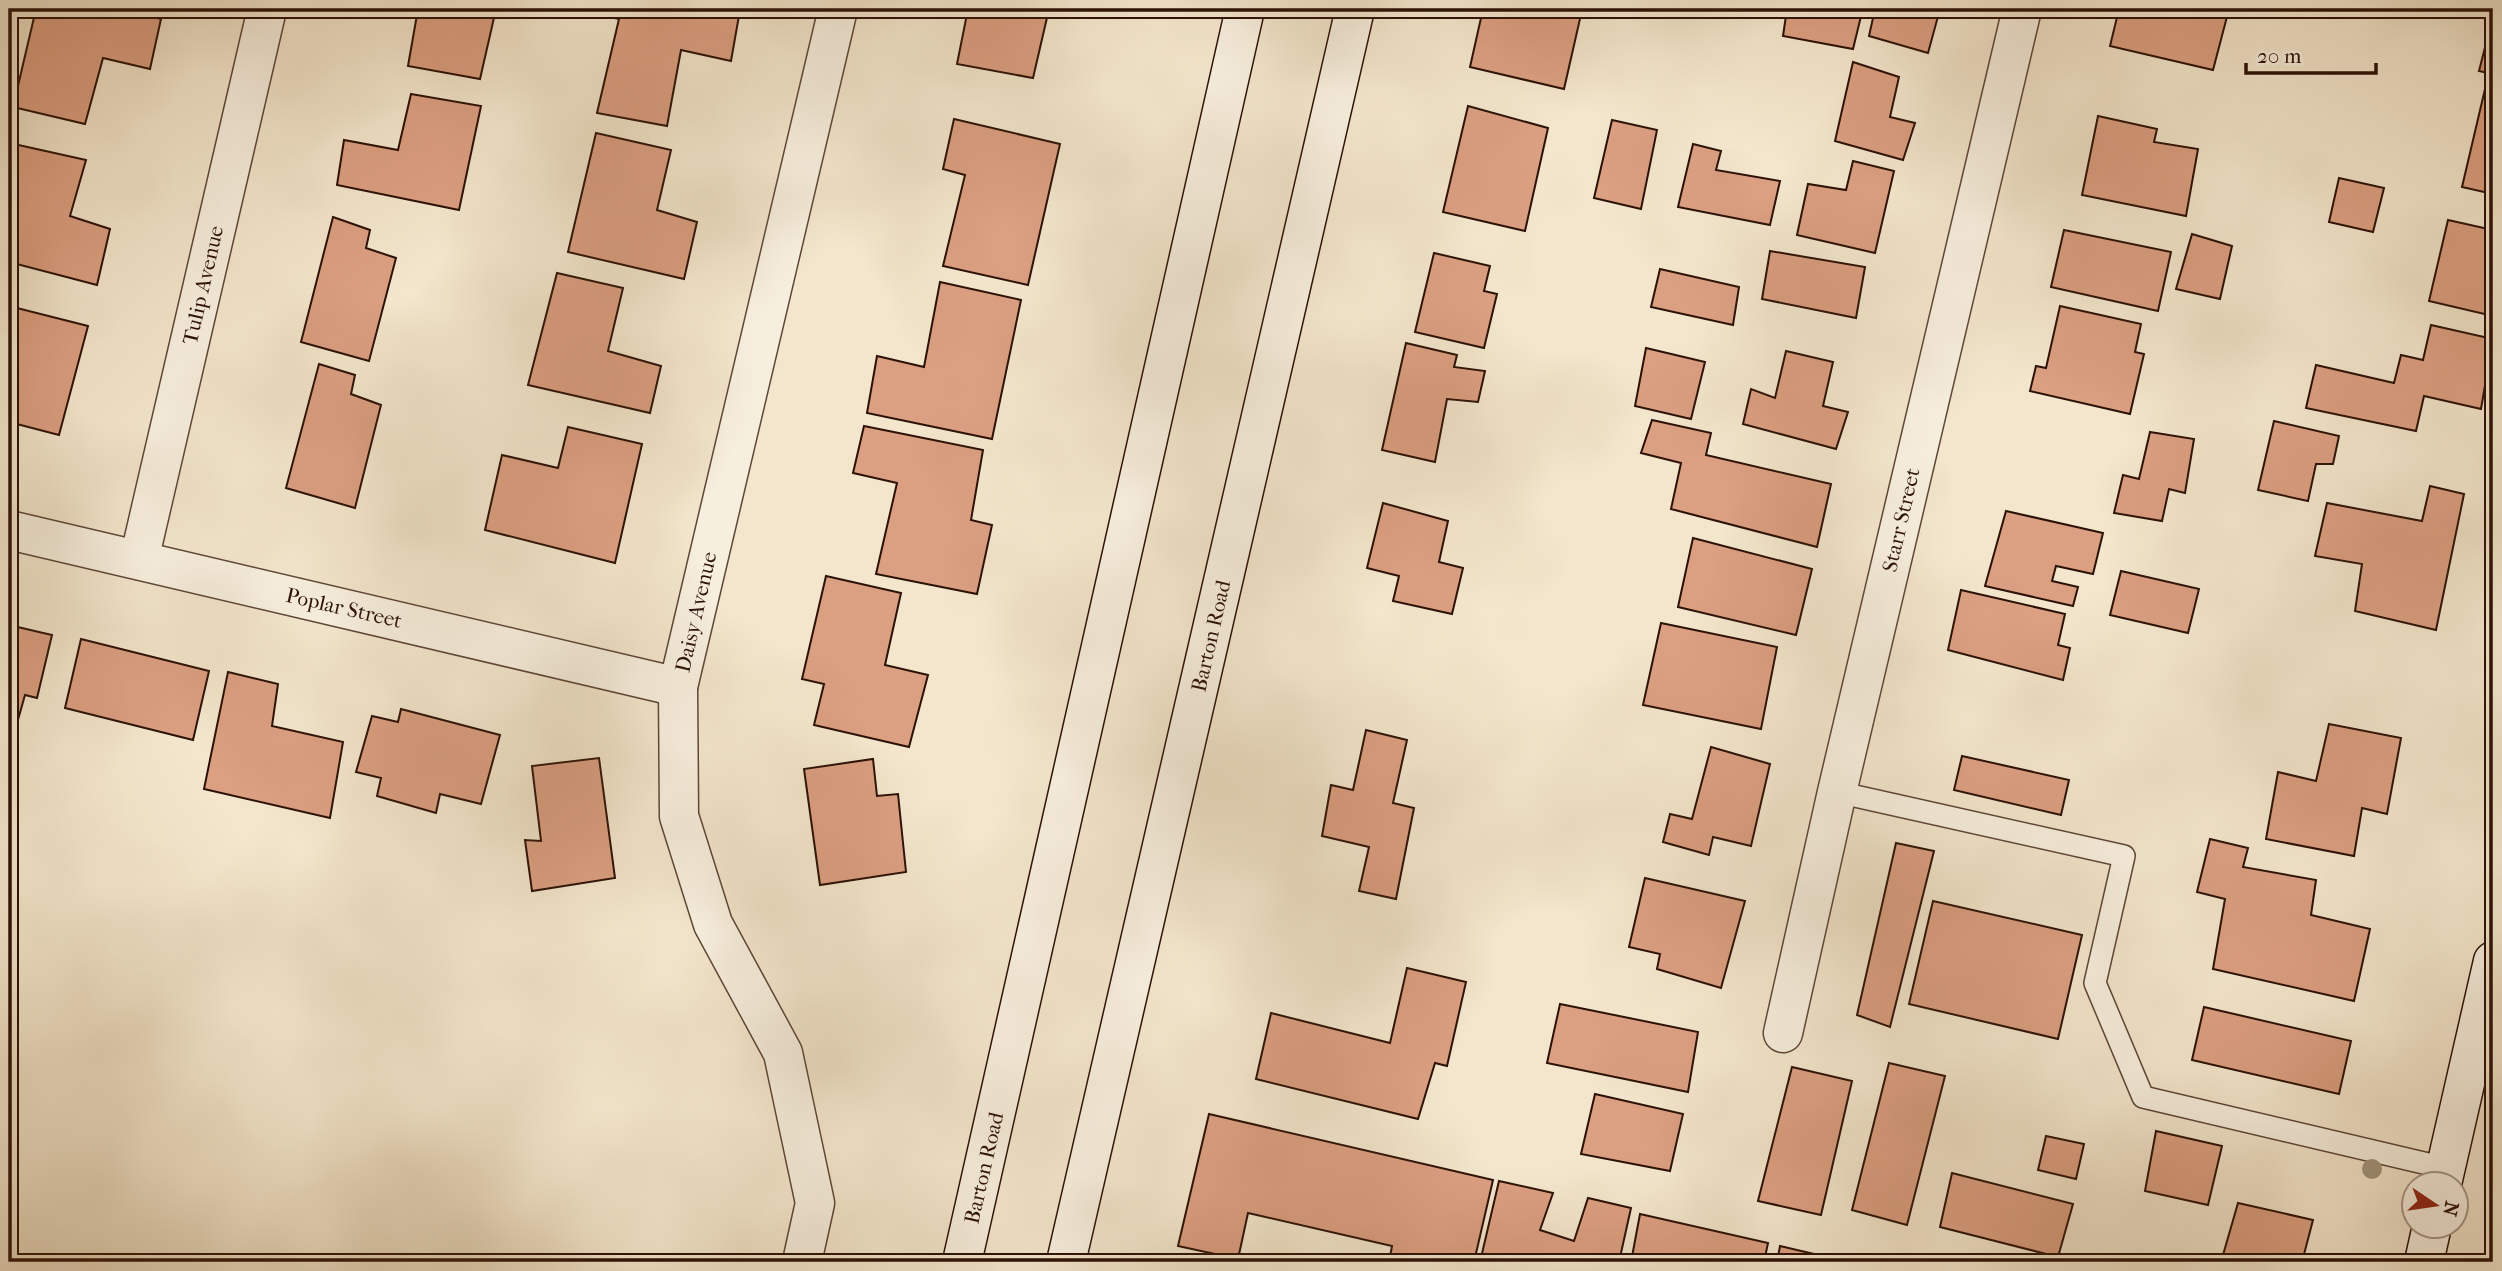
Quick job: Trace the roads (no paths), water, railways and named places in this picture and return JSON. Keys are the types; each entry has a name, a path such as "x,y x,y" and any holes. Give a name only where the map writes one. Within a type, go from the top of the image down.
{"street":[{"name":"Tulip Avenue","path":"139,560 267,9"},
{"name":"Daisy Avenue","path":"802,1262 815,1203 783,1053 713,924 679,816 678,687 838,9"},
{"name":"Barton Road","path":"962,1262 1245,9"},
{"name":"Barton Road","path":"1066,1262 1355,9"},
{"name":"Starr Street","path":"1783,1033 1837,792 2022,9"},
{"name":"Poplar Street","path":"9,530 678,687"},
{"path":"2446,1170 2483,1053 2493,961"},
{"path":"2424,1262 2429,1240"}],"lane":[{"path":"1837,792 2124,856 2095,983 2143,1097 2421,1170"}]}
